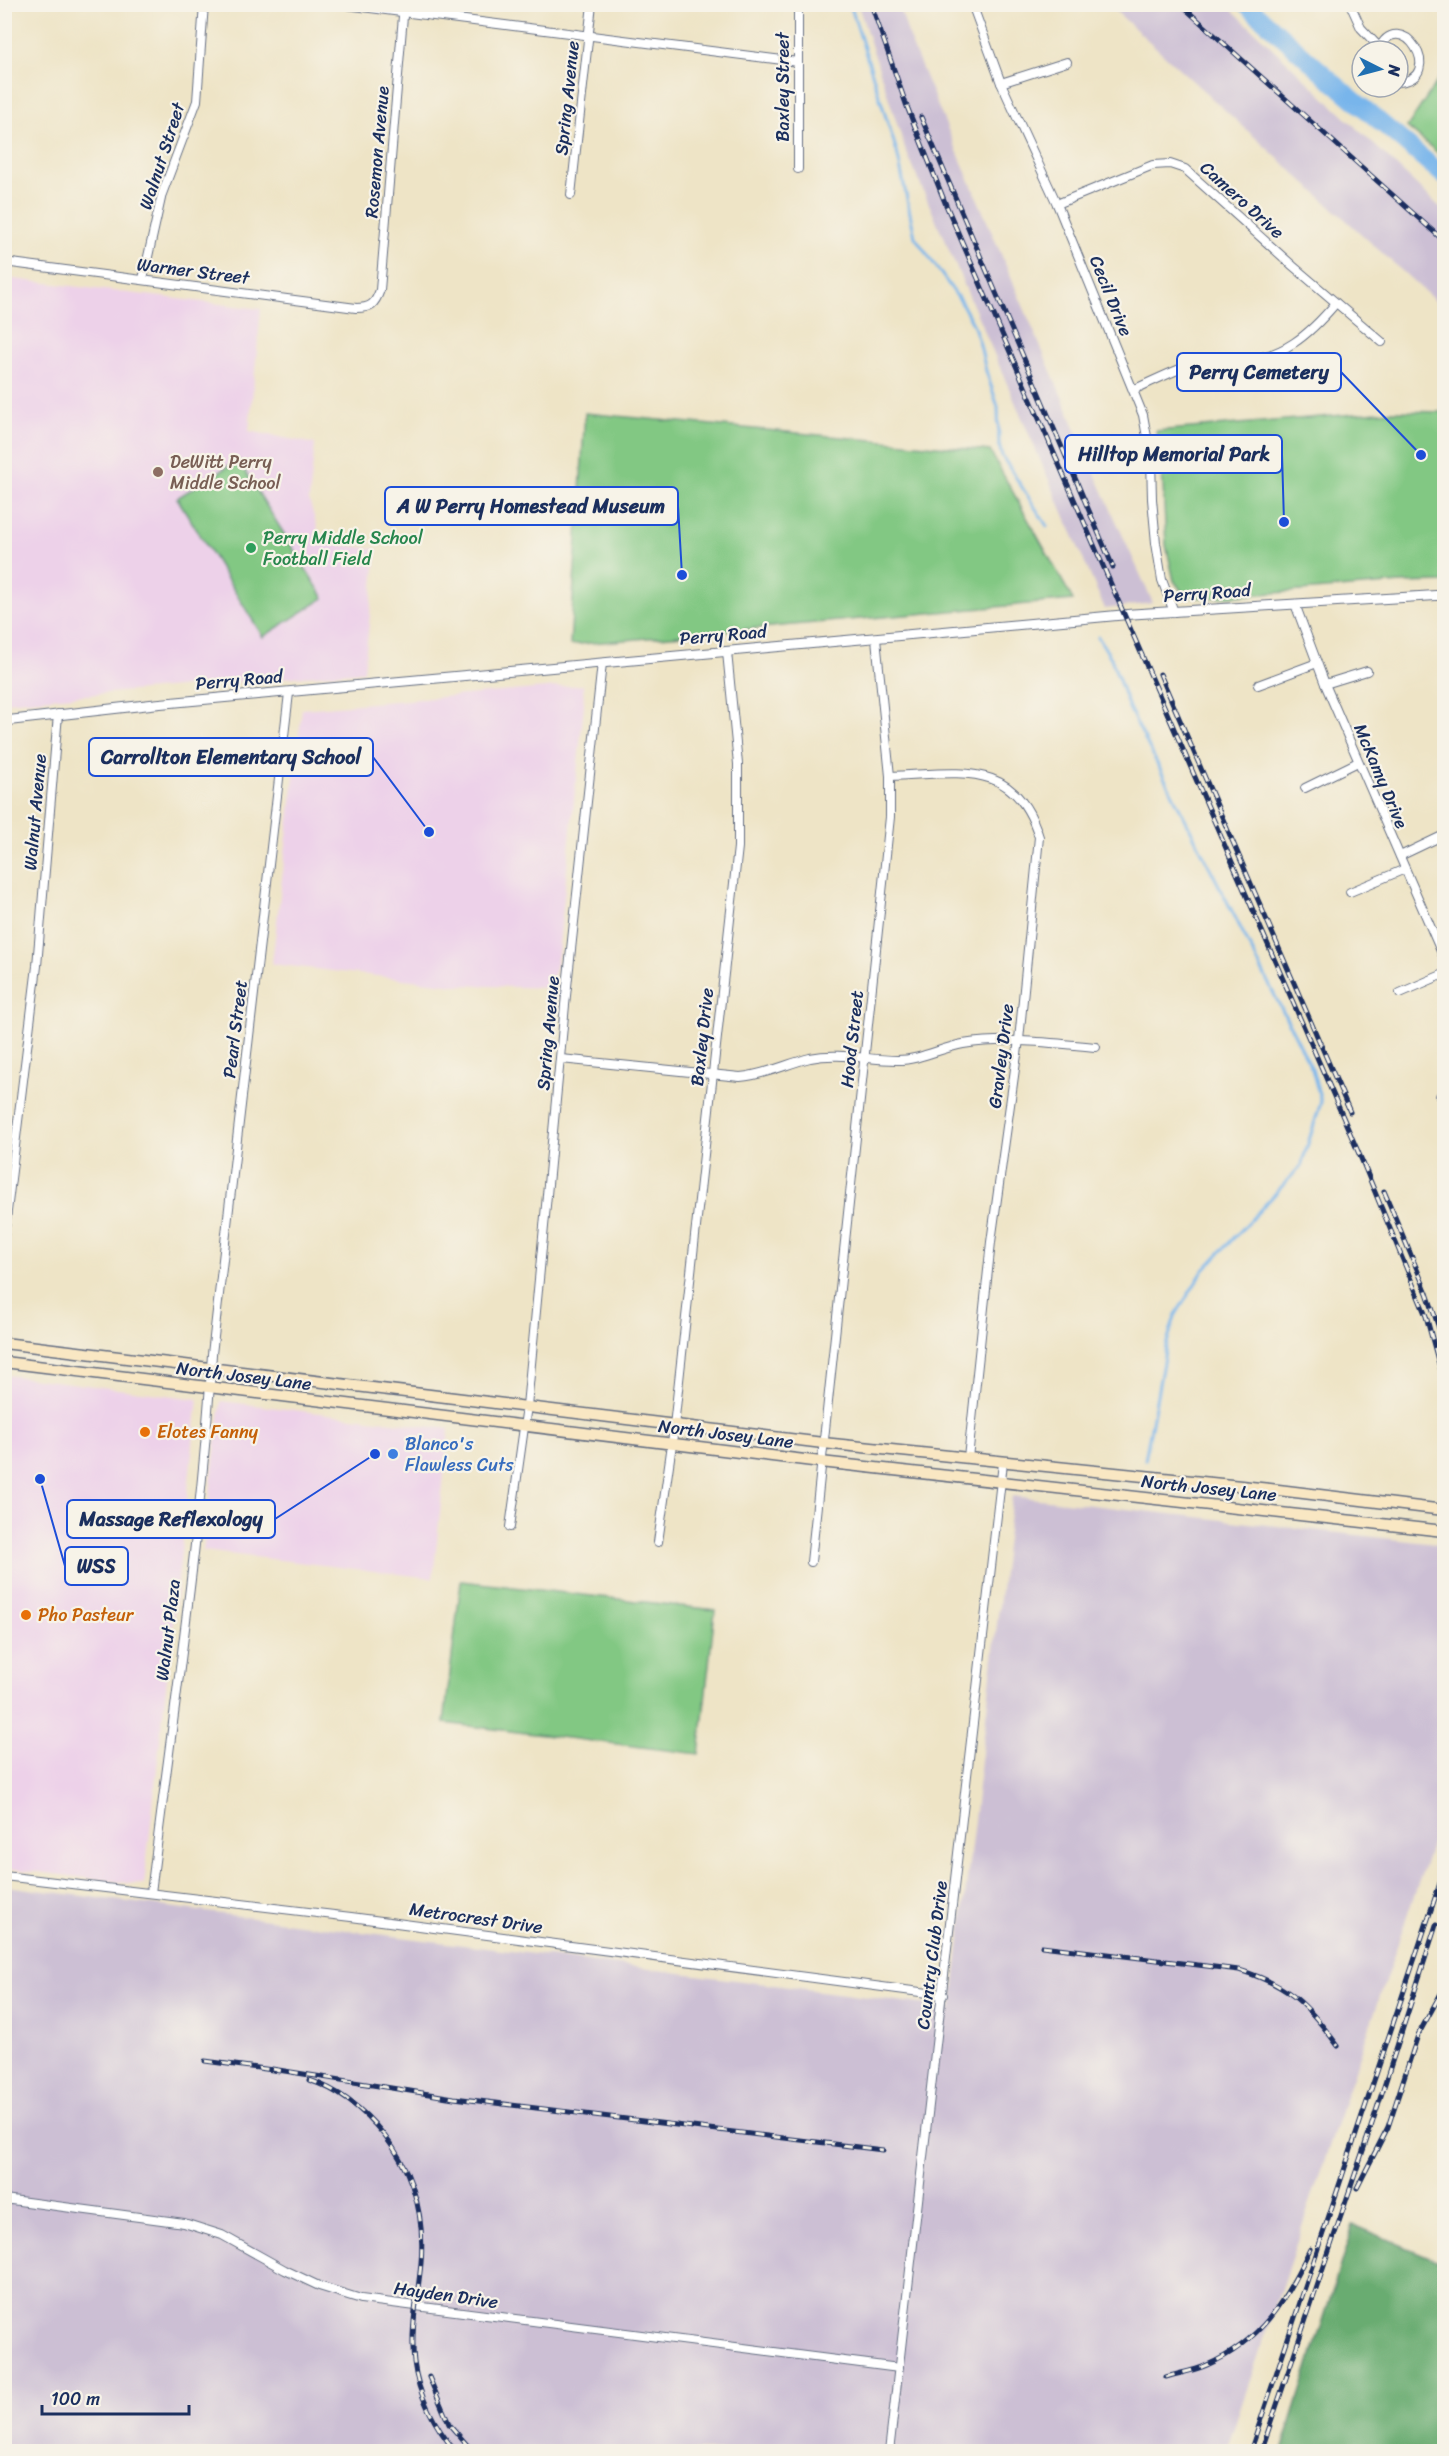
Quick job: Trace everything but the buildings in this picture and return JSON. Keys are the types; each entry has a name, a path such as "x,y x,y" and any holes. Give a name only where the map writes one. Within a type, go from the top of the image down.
{"main road":[{"name":"North Josey Lane","path":"4,1343 823,1443 1270,1489 1444,1510"},
{"name":"North Josey Lane","path":"4,1362 821,1462 1444,1531"}],"street":[{"name":"Walnut Street","path":"143,279 162,194 196,101 204,4"},
{"path":"338,4 404,8 798,62"},
{"name":"Spring Avenue","path":"571,195 592,4"},
{"name":"Baxley Street","path":"798,4 798,169"},
{"name":"Cecil Drive","path":"972,4 1001,83 1057,204 1143,415 1151,459 1156,543 1162,580 1174,612"},
{"path":"1350,4 1361,28 1370,39"},
{"name":"Rosemon Avenue","path":"376,302 380,290 404,8"},
{"path":"1387,39 1402,36 1418,45 1421,53 1419,71 1410,79"},
{"path":"1001,83 1067,62"},
{"name":"Camero Drive","path":"1057,204 1153,165 1170,164 1185,169 1382,342"},
{"name":"Warner Street","path":"4,262 356,308 368,308 376,302"},
{"path":"1133,390 1178,369 1221,359 1238,361 1259,357 1296,343 1316,328 1336,303"},
{"name":"Perry Road","path":"4,721 602,663 1174,612 1444,595"},
{"name":"McKamy Drive","path":"1295,604 1325,684 1444,958"},
{"name":"Hood Street","path":"811,1562 890,817 890,776 876,639"},
{"name":"Baxley Drive","path":"658,1542 672,1444 738,847 740,812 738,764 727,652"},
{"name":"Spring Avenue","path":"510,1527 527,1406 602,663"},
{"path":"1258,685 1317,663"},
{"path":"1325,684 1367,670"},
{"name":"Pearl Street","path":"211,1370 288,693"},
{"name":"Walnut Avenue","path":"4,1236 37,966 58,714"},
{"path":"1305,788 1358,762"},
{"name":"Gravley Drive","path":"890,776 981,774 999,781 1012,790 1033,818 1039,837 1019,1040 991,1242 968,1458"},
{"path":"1400,856 1444,836"},
{"path":"1350,892 1405,869"},
{"path":"1400,993 1444,974"},
{"path":"561,1059 740,1077 756,1076 809,1059 833,1055 897,1060 960,1045 1019,1040 1095,1047"},
{"name":"Walnut Plaza","path":"151,1893 211,1370"},
{"name":"Country Club Drive","path":"889,2451 1003,1463"},
{"name":"Metrocrest Drive","path":"4,1876 943,1995"},
{"name":"Hayden Drive","path":"4,2199 184,2223 222,2235 285,2271 319,2286 361,2299 899,2368"}],"shaded area":[{"path":"858,5 899,5 911,43 1091,465 1153,603 1105,609 906,151"},
{"path":"1109,5 1227,5 1444,211 1444,309"},
{"name":"DeWitt Perry Middle School","path":"5,278 261,309 249,431 315,444 309,500 318,530 327,541 377,549 364,671 5,702"},
{"path":"583,685 584,705 558,955 550,988 455,985 272,964 302,709"},
{"path":"5,1375 198,1399 144,1885 5,1868"},
{"path":"221,1401 449,1429 433,1578 203,1551"},
{"path":"1012,1496 1444,1545 1444,1787 1438,1825 1226,2451 5,2452 5,1886 952,2008"}],"green space":[{"path":"1444,71 1444,158 1407,127"},
{"path":"1390,411 1444,412 1444,582 1401,583 1211,598 1186,597 1174,581 1166,545 1163,484 1156,431"},
{"path":"585,413 990,451 1073,600 570,645"},
{"name":"Perry Middle School Football Field","path":"238,460 324,598 263,637 177,498"},
{"path":"461,1581 715,1610 699,1754 444,1723"},
{"path":"1353,2225 1444,2263 1444,2451 1282,2451"}],"waterway":[{"path":"850,4 897,152 915,237 961,302 974,326 998,407 999,445 1002,456 1047,526"},
{"path":"1246,4 1333,82 1444,176"},
{"path":"1098,637 1111,658 1129,708 1312,1069 1321,1102 1301,1166 1203,1271 1175,1316 1166,1346 1145,1460"}],"railway":[{"path":"871,4 906,104 946,205 1363,1163 1426,1316 1444,1382"},
{"path":"1180,4 1444,241"},
{"path":"921,117 1113,567"},
{"path":"1160,674 1350,1112"},
{"path":"1384,1191 1427,1293 1444,1343"},
{"path":"1250,2452 1444,1871"},
{"path":"1261,2452 1370,2130 1436,1925"},
{"path":"1042,1946 1239,1970 1271,1982 1296,1998 1338,2046"},
{"path":"1357,2188 1388,2127 1418,2035 1444,1988"},
{"path":"205,2061 280,2071"},
{"path":"272,2069 454,2098 883,2150"},
{"path":"309,2080 341,2095 368,2117 394,2149 410,2179 419,2212 422,2246 413,2337 416,2374 429,2410 441,2432 456,2452"},
{"path":"1166,2377 1207,2365 1243,2344 1270,2318 1291,2286 1310,2249"},
{"path":"429,2377 449,2424 473,2452"}],"place":[{"name":"Perry Cemetery","path":"1421,455"},
{"name":"DeWitt Perry Middle School","path":"158,472"},
{"name":"Hilltop Memorial Park","path":"1284,522"},
{"name":"Perry Middle School Football Field","path":"251,548"},
{"name":"A W Perry Homestead Museum","path":"682,575"},
{"name":"Carrollton Elementary School","path":"429,832"},
{"name":"Elotes Fanny","path":"145,1432"},
{"name":"Massage Reflexology","path":"375,1454"},
{"name":"Blanco's Flawless Cuts","path":"393,1454"},
{"name":"WSS","path":"40,1479"},
{"name":"Pho Pasteur","path":"26,1615"}]}
